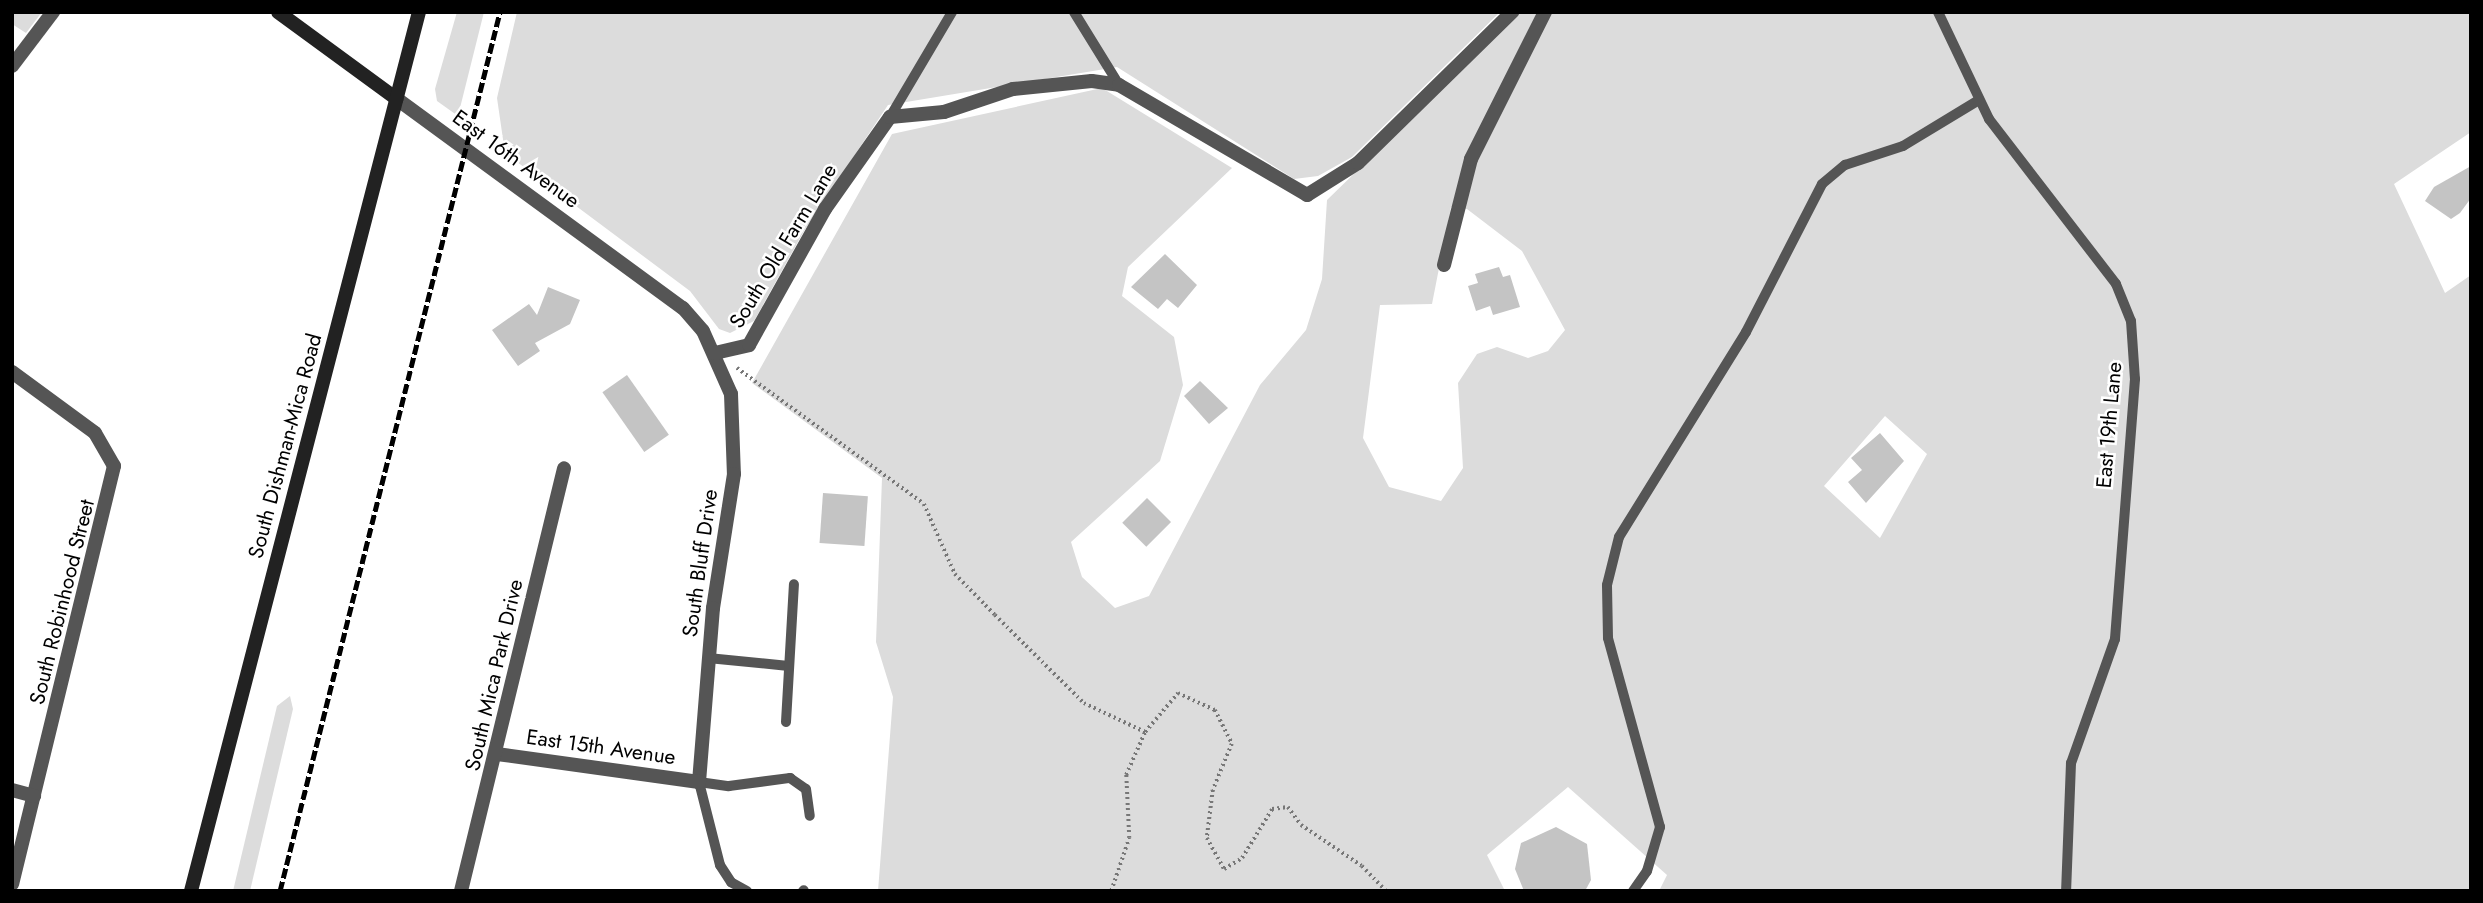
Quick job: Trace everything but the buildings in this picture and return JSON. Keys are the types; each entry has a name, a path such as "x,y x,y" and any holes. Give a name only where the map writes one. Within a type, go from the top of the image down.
{"main road":[{"name":"East 16th Avenue","path":"278,12 397,99"},
{"name":"South Dishman-Mica Road","path":"191,891 419,12"}],"street":[{"path":"12,66 53,12"},
{"path":"890,117 944,112 1013,89 1092,81 1119,85 1307,195 1358,163 1512,12"},
{"path":"1444,265 1471,159 1545,12"},
{"name":"East 16th Avenue","path":"397,99 683,308 715,353"},
{"name":"South Old Farm Lane","path":"715,353 749,345 825,209 890,117"},
{"name":"South Bluff Drive","path":"699,782 708,659 734,474 730,394 715,353"},
{"name":"South Robinhood Street","path":"12,372 95,433 114,466 12,884"},
{"name":"South Mica Park Drive","path":"461,891 497,754 564,468"},
{"name":"East 15th Avenue","path":"497,754 699,782"},
{"path":"12,790 34,796"}],"lane":[{"path":"890,117 952,12"},
{"path":"1074,12 1119,85"},
{"name":"East 19th Lane","path":"1937,12 1979,100 2014,157 2116,284 2134,345 2115,639 2071,763 2066,891"},
{"path":"1633,891 1651,860 1660,827 1608,638 1614,549 1746,332 1822,184 1845,165 1903,146 1979,100"},
{"path":"786,722 794,584"},
{"path":"708,659 789,666"},
{"path":"747,891 730,886 699,782 729,786 790,778 806,789 810,816"}],"path":[{"path":"715,353 924,504 955,574 1084,703 1145,732"},
{"path":"1111,891 1129,838 1126,775 1145,732 1178,693 1215,710 1232,744 1213,790 1207,838 1224,869 1242,858 1272,809 1289,807 1301,825 1362,866 1386,891"}],"shaded area":[{"path":"12,12 42,12 26,33 12,24"},
{"path":"457,12 484,12 458,116 437,101 435,89"},
{"path":"517,12 1500,12 1352,157 1318,176 1294,179 1117,67 888,105 804,231 754,321 730,333 719,329 690,291 505,153 497,98"},
{"path":"1520,12 2471,12 2471,132 2394,184 2445,293 2471,275 2471,891 1659,891 1667,875 1568,787 1487,855 1505,891 878,891 893,697 876,642 882,478 752,383 892,134 1102,88 1232,168 1128,267 1122,296 1174,337 1183,385 1160,461 1071,542 1082,577 1115,608 1149,596 1260,385 1306,330 1322,279 1327,200","holes":["1451,207 1467,209 1522,251 1565,330 1548,351 1528,358 1497,347 1477,354 1458,383 1463,468 1441,501 1389,487 1363,438 1380,305 1432,304","1885,416 1927,454 1880,538 1824,486"]},
{"path":"290,696 293,709 250,891 233,891 277,706"}],"railway":[{"path":"280,891 500,12"}]}
